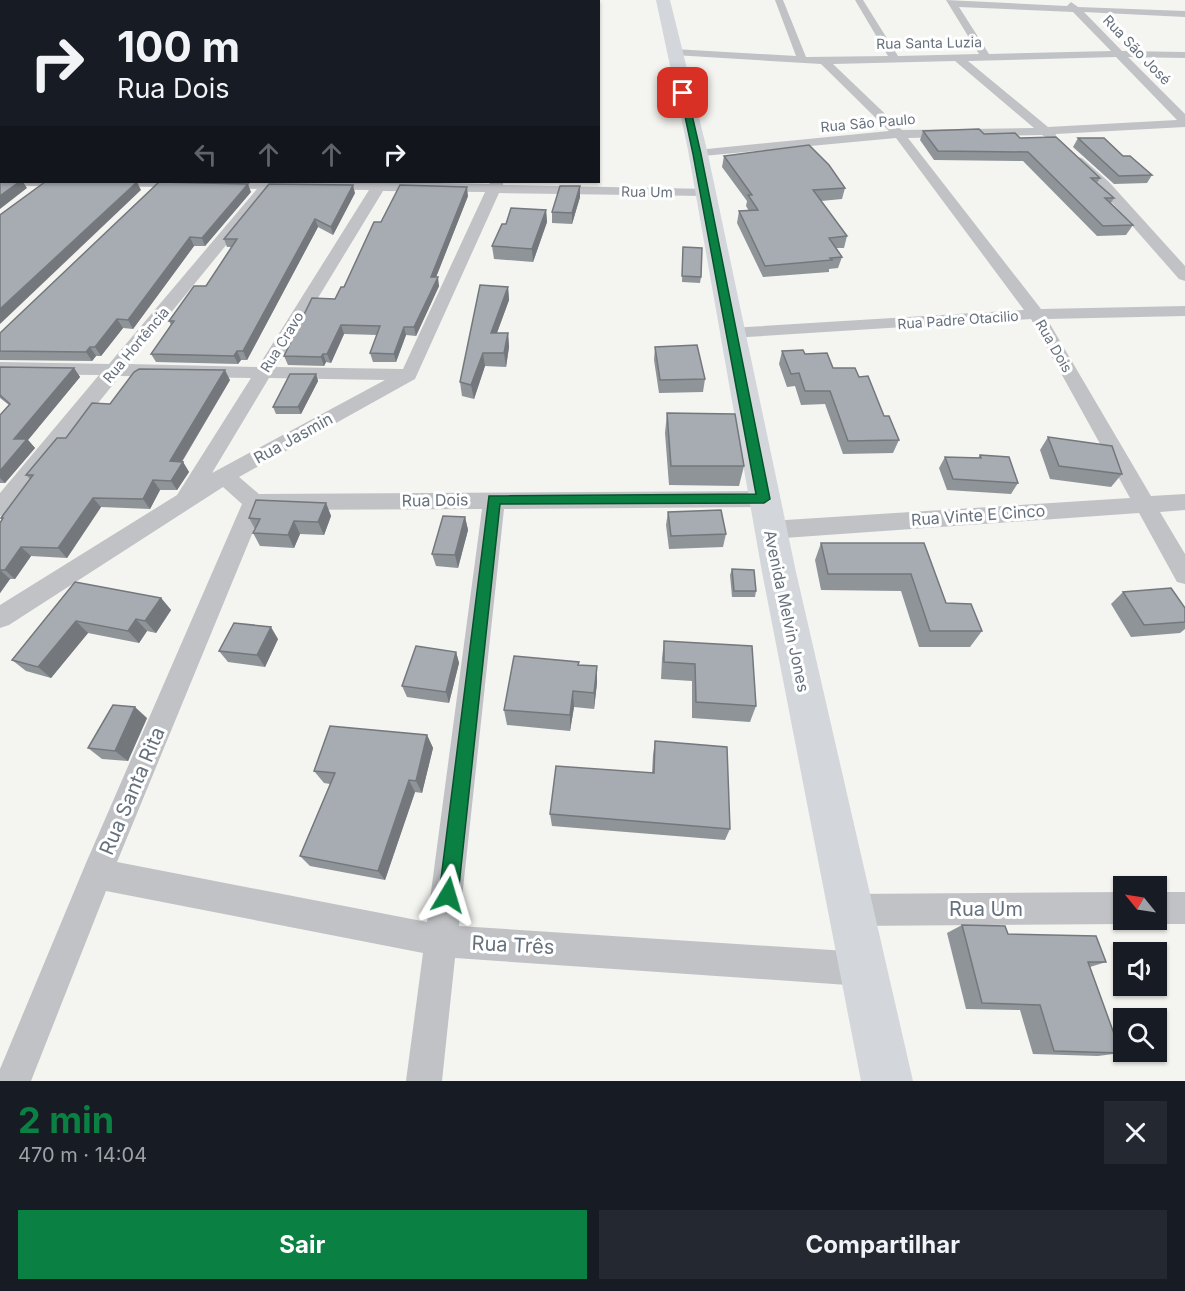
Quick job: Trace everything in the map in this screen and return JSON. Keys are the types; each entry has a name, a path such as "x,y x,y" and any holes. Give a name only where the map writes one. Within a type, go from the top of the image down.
{"main road":[{"name":"Avenida Melvin Jones","path":"663,0 697,154 767,514 849,910 887,1081"}],"street":[{"path":"779,0 802,59"},
{"path":"859,0 895,59"},
{"name":"Rua São José","path":"1066,0 1185,122"},
{"path":"951,2 1185,14"},
{"path":"951,2 986,57"},
{"name":"Rua Santa Luzia","path":"674,52 824,61 1121,54 1185,55"},
{"path":"958,58 1045,131 1104,185 1185,276"},
{"name":"Rua Dois","path":"824,61 899,134 1036,314 1185,575"},
{"name":"Rua São Paulo","path":"697,154 899,134 1045,131 1185,122"},
{"path":"27,197 45,183"},
{"path":"143,199 159,183"},
{"name":"Rua Um","path":"269,183 704,192"},
{"name":"Rua Hortência","path":"0,508 269,183"},
{"name":"Rua Cravo","path":"184,503 379,185"},
{"path":"0,368 261,375 409,375 495,186"},
{"name":"Rua Padre Otacilio","path":"731,333 1036,314 1185,311"},
{"name":"Rua Jasmin","path":"0,618 224,476 409,375"},
{"path":"224,476 254,502"},
{"path":"424,1081 443,941 494,499"},
{"name":"Rua Dois","path":"254,502 494,499 767,514"},
{"name":"Rua Santa Rita","path":"14,1081 97,874 254,502"},
{"name":"Rua Vinte E Cinco","path":"767,514 1185,502"},
{"name":"Rua Três","path":"97,874 443,941 862,969"},
{"name":"Rua Um","path":"849,910 1113,908"},
{"path":"1167,908 1185,908"}],"building":[{"path":"979,129 984,134 1015,133 1020,138 1056,137 1100,178 1091,178 1114,198 1105,198 1133,225 1103,226 1028,152 938,151 923,131"},
{"path":"1078,138 1104,138 1123,156 1130,156 1152,175 1119,176"},
{"path":"809,145 829,165 845,188 813,190 847,236 829,238 842,257 830,258 832,260 765,266 739,211 758,210 748,195 752,195 724,156"},
{"path":"0,183 18,183 0,196"},
{"path":"44,183 136,183 0,309 0,215"},
{"path":"158,183 248,184 202,238 190,237 128,320 117,319 95,347 90,347 86,352 0,351 0,333"},
{"path":"269,184 353,185 331,227 315,219 243,351 237,351 234,356 151,354 174,321 169,321 194,286 206,286 237,239 224,239"},
{"path":"400,185 467,187 431,277 438,277 414,327 404,327 394,354 370,353 380,326 341,325 327,354 321,357 284,356 312,298 335,299 341,287 344,287 374,222 381,222"},
{"path":"560,186 580,186 572,213 552,212"},
{"path":"511,208 546,210 532,249 492,246 502,224 506,224"},
{"path":"683,247 702,248 701,277 682,276"},
{"path":"480,285 508,287 491,333 508,333 504,353 483,353 471,385 460,382"},
{"path":"697,345 705,379 660,380 655,347"},
{"path":"803,350 805,354 827,353 833,368 855,368 859,377 868,376 884,416 889,416 899,440 848,441 830,391 805,391 799,373 791,374 782,351"},
{"path":"0,367 74,368 14,439 27,439 0,471 0,415 10,404 0,395"},
{"path":"139,369 225,370 170,461 183,462 171,481 153,480 143,499 93,498 58,548 21,547 5,570 0,570 0,523 3,518 1,518 33,475 26,475 57,438 66,438 92,403 110,404 134,372"},
{"path":"290,374 316,374 298,407 273,407"},
{"path":"667,413 735,414 744,466 671,466"},
{"path":"1048,437 1112,446 1122,474 1059,466"},
{"path":"980,455 1009,457 1018,483 953,479 945,457 981,458"},
{"path":"256,500 326,503 318,522 294,521 288,535 253,533 260,519 249,518"},
{"path":"721,510 726,534 671,536 668,512"},
{"path":"443,516 465,517 455,555 432,554"},
{"path":"821,543 924,543 946,603 971,604 982,631 930,631 911,574 828,574"},
{"path":"732,569 754,570 756,591 734,591"},
{"path":"75,582 161,598 145,621 136,619 128,631 76,621 38,667 12,660"},
{"path":"1171,588 1185,608 1185,622 1144,625 1123,592"},
{"path":"234,623 271,627 257,655 219,651"},
{"path":"664,641 752,646 756,706 696,702 695,664 664,662"},
{"path":"416,646 456,652 446,692 402,686"},
{"path":"514,656 579,662 578,665 597,666 594,693 573,691 570,715 504,710"},
{"path":"113,705 135,707 115,751 88,748"},
{"path":"330,726 427,735 416,781 409,780 378,871 300,856 335,773 314,771"},
{"path":"655,741 727,747 730,829 550,814 556,766 654,773"},
{"path":"962,925 1005,926 1008,934 1096,936 1106,962 1088,962 1113,1031 1113,1053 1054,1051 1040,1005 982,1003"}],"route":[{"path":"448,895 494,499 764,499 683,93"}]}
